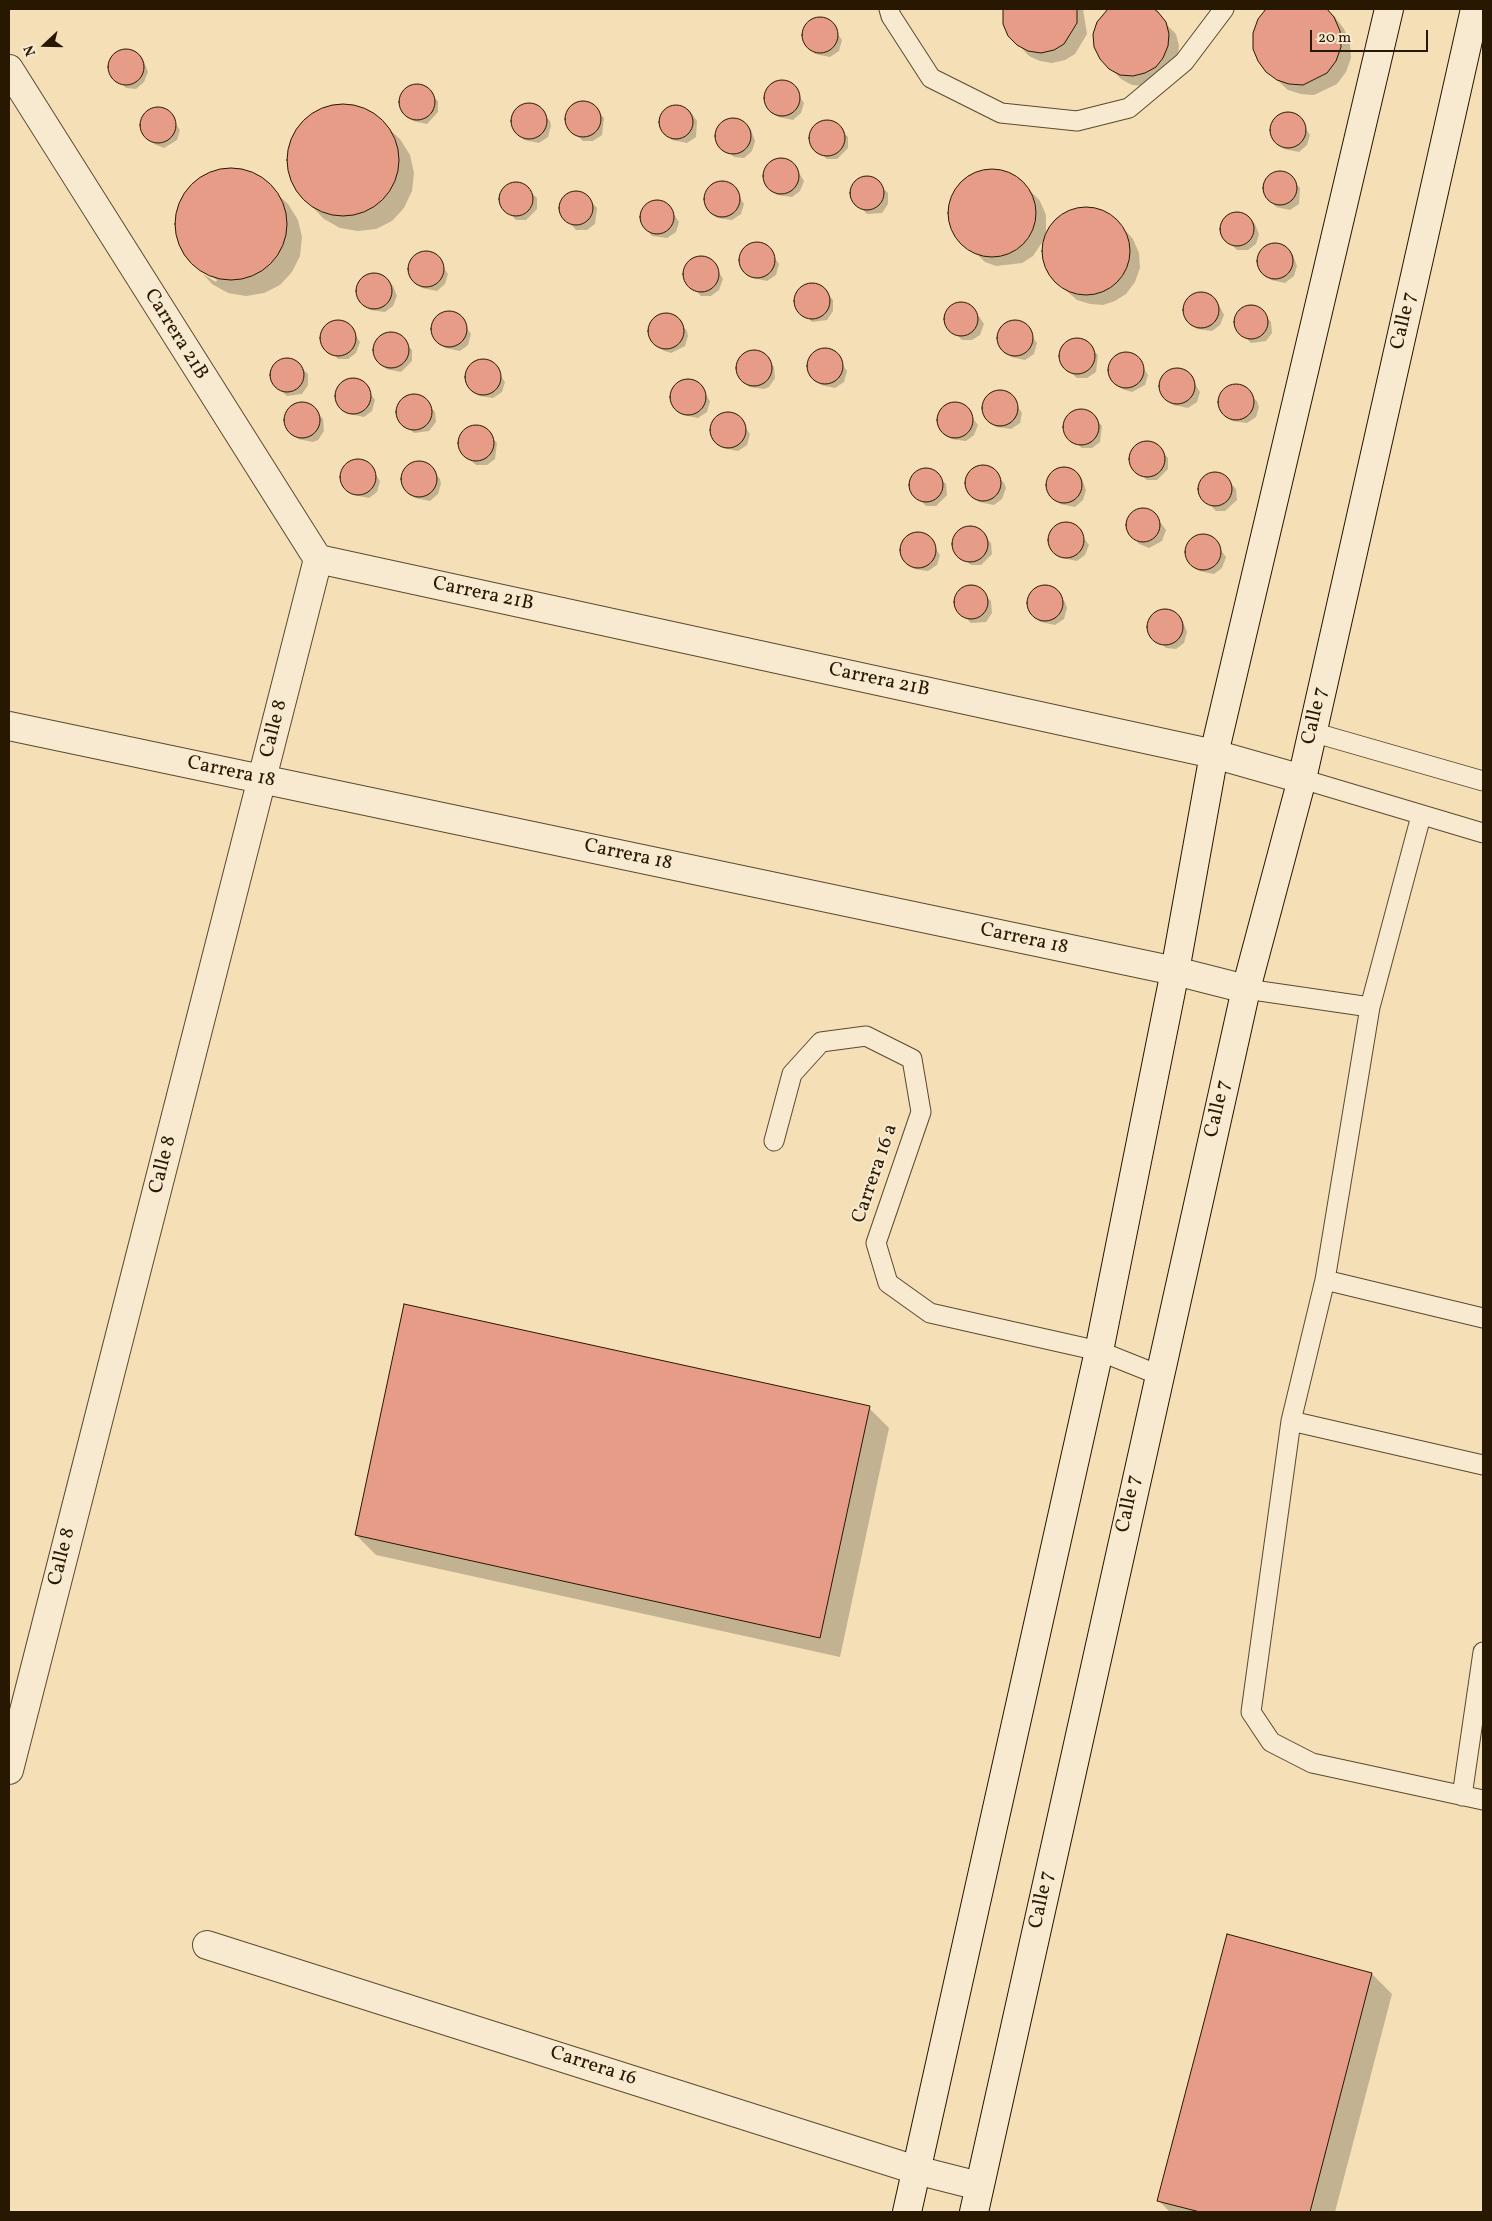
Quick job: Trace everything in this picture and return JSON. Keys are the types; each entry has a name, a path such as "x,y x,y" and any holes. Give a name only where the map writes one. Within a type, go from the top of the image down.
{"street":[{"path":"907,2212 1099,1350 1175,971 1214,754 1389,9"},
{"name":"Calle 7","path":"974,2212 1246,988 1302,779 1475,9"},
{"name":"Carrera 21B","path":"9,69 318,559 1214,754 1302,779"},
{"name":"Calle 8","path":"9,1770 318,559"},
{"name":"Carrera 18","path":"9,726 1175,971 1246,988"},
{"name":"Carrera 16","path":"207,1945 916,2170 979,2186"}],"lane":[{"path":"889,9 890,16 931,78 1001,113 1077,121 1129,108 1184,62 1224,9"},
{"path":"1312,732 1483,782"},
{"path":"1302,779 1483,833"},
{"path":"1421,816 1370,1007 1325,1280 1291,1421 1251,1712 1271,1742 1312,1763 1483,1800"},
{"path":"1246,988 1370,1007"},
{"name":"Carrera 16 a","path":"774,1141 792,1074 821,1042 866,1036 912,1059 921,1112 876,1243 888,1283 930,1313 1099,1350 1159,1375"},
{"path":"1325,1280 1483,1318"},
{"path":"1291,1421 1483,1465"},
{"path":"1462,1796 1483,1652"}],"building":[{"path":"1003,9 1077,9 1077,23 1064,44 1054,50 1041,53 1028,51 1017,45 1008,36 1003,24"},
{"path":"1108,9 1154,9 1158,12 1166,22 1169,34 1168,46 1163,58 1156,67 1145,73 1133,76 1120,75 1109,69 1100,59 1094,47 1093,34 1097,22"},
{"path":"1266,9 1327,9 1334,17 1340,31 1341,47 1336,61 1327,73 1303,85 1289,84 1277,80 1266,72 1258,61 1253,49 1253,33 1258,19"},
{"path":"820,17 832,23 838,35 832,47 820,53 808,47 802,35 808,23"},
{"path":"126,49 138,55 144,67 138,79 126,85 114,79 108,67 114,55"},
{"path":"782,80 794,86 800,98 794,110 782,116 770,110 764,98 770,86"},
{"path":"417,84 429,90 435,102 429,114 417,120 405,114 399,102 405,90"},
{"path":"583,101 595,107 601,119 595,131 583,137 571,131 565,119 571,107"},
{"path":"529,103 541,109 547,121 541,133 529,139 517,133 511,121 517,109"},
{"path":"343,104 364,108 383,120 395,139 399,160 395,181 383,200 364,212 343,216 322,212 303,200 291,181 287,160 291,139 303,120 322,108"},
{"path":"676,105 683,106 688,110 692,115 692,129 688,134 683,138 676,139 669,138 664,134 660,129 659,122 660,115 664,110 669,106"},
{"path":"158,107 170,113 176,125 170,137 158,143 146,137 140,125 146,113"},
{"path":"1288,112 1300,118 1306,130 1300,142 1288,148 1276,142 1270,130 1276,118"},
{"path":"733,118 745,124 751,136 745,148 733,154 721,148 715,136 721,124"},
{"path":"827,120 839,126 845,138 839,150 827,156 815,150 809,138 815,126"},
{"path":"781,158 793,164 799,176 793,188 781,194 769,188 763,176 769,164"},
{"path":"231,168 252,172 271,184 283,203 287,224 283,245 271,264 252,276 231,280 210,276 191,264 179,245 175,224 179,203 191,184 210,172"},
{"path":"992,169 1009,172 1023,182 1033,196 1036,213 1033,230 1023,244 1009,254 992,257 975,254 961,244 951,230 948,213 951,196 961,182 975,172"},
{"path":"1280,171 1287,172 1292,176 1296,181 1296,195 1292,200 1287,204 1280,205 1273,204 1268,200 1264,195 1263,188 1264,181 1268,176 1273,172"},
{"path":"867,176 874,177 879,181 883,186 883,200 879,205 874,209 867,210 860,209 855,205 851,200 850,193 851,186 855,181 860,177"},
{"path":"722,181 734,187 740,199 734,211 722,217 710,211 704,199 710,187"},
{"path":"516,182 523,183 528,187 532,192 532,206 528,211 523,215 516,216 509,215 504,211 500,206 499,199 500,192 504,187 509,183"},
{"path":"576,191 583,192 588,196 592,201 592,215 588,220 583,224 576,225 569,224 564,220 560,215 559,208 560,201 564,196 569,192"},
{"path":"657,200 664,201 669,205 673,210 673,224 669,229 664,233 657,234 650,233 645,229 641,224 640,217 641,210 645,205 650,201"},
{"path":"1086,207 1103,210 1117,220 1127,234 1130,251 1127,268 1117,282 1103,292 1086,295 1069,292 1055,282 1045,268 1042,251 1045,234 1055,220 1069,210"},
{"path":"1237,212 1244,213 1249,217 1253,222 1253,236 1249,241 1244,245 1237,246 1230,245 1225,241 1221,236 1220,229 1221,222 1225,217 1230,213"},
{"path":"757,242 769,248 775,260 769,272 757,278 745,272 739,260 745,248"},
{"path":"1275,243 1287,249 1293,261 1287,273 1275,279 1263,273 1257,261 1263,249"},
{"path":"426,251 438,257 444,269 438,281 426,287 414,281 408,269 414,257"},
{"path":"701,256 713,262 719,274 713,286 701,292 689,286 683,274 689,262"},
{"path":"374,273 386,279 392,291 386,303 374,309 362,303 356,291 362,279"},
{"path":"812,283 824,289 830,301 824,313 812,319 800,313 794,301 800,289"},
{"path":"1201,292 1213,298 1219,310 1213,322 1201,328 1189,322 1183,310 1189,298"},
{"path":"961,302 968,303 973,307 977,312 977,326 973,331 968,335 961,336 954,335 949,331 945,326 944,319 945,312 949,307 954,303"},
{"path":"1251,305 1258,306 1263,310 1267,315 1267,329 1263,334 1258,338 1251,339 1244,338 1239,334 1235,329 1234,322 1235,315 1239,310 1244,306"},
{"path":"449,311 461,317 467,329 461,341 449,347 437,341 431,329 437,317"},
{"path":"666,313 678,319 684,331 678,343 666,349 654,343 648,331 654,319"},
{"path":"338,320 350,326 356,338 350,350 338,356 326,350 320,338 326,326"},
{"path":"1015,320 1027,326 1033,338 1027,350 1015,356 1003,350 997,338 1003,326"},
{"path":"391,332 403,338 409,350 403,362 391,368 379,362 373,350 379,338"},
{"path":"1077,338 1089,344 1095,356 1089,368 1077,374 1065,368 1059,356 1065,344"},
{"path":"825,348 837,354 843,366 837,378 825,384 813,378 807,366 813,354"},
{"path":"754,350 766,356 772,368 766,380 754,386 742,380 736,368 742,356"},
{"path":"1126,352 1138,358 1144,370 1138,382 1126,388 1114,382 1108,370 1114,358"},
{"path":"287,358 294,359 299,363 303,368 303,382 299,387 294,391 287,392 280,391 275,387 271,382 270,375 271,368 275,363 280,359"},
{"path":"483,359 495,365 501,377 495,389 483,395 471,389 465,377 471,365"},
{"path":"1177,368 1189,374 1195,386 1189,398 1177,404 1165,398 1159,386 1165,374"},
{"path":"353,378 365,384 371,396 365,408 353,414 341,408 335,396 341,384"},
{"path":"688,379 700,385 706,397 700,409 688,415 676,409 670,397 676,385"},
{"path":"1236,384 1248,390 1254,402 1248,414 1236,420 1224,414 1218,402 1224,390"},
{"path":"1000,390 1012,396 1018,408 1012,420 1000,426 988,420 982,408 988,396"},
{"path":"414,394 426,400 432,412 426,424 414,430 402,424 396,412 402,400"},
{"path":"302,402 314,408 320,420 314,432 302,438 290,432 284,420 290,408"},
{"path":"955,402 967,408 973,420 967,432 955,438 943,432 937,420 943,408"},
{"path":"1081,409 1093,415 1099,427 1093,439 1081,445 1069,439 1063,427 1069,415"},
{"path":"728,412 740,418 746,430 740,442 728,448 716,442 710,430 716,418"},
{"path":"476,425 488,431 494,443 488,455 476,461 464,455 458,443 464,431"},
{"path":"1147,441 1159,447 1165,459 1159,471 1147,477 1135,471 1129,459 1135,447"},
{"path":"358,459 370,465 376,477 370,489 358,495 346,489 340,477 346,465"},
{"path":"419,461 431,467 437,479 431,491 419,497 407,491 401,479 407,467"},
{"path":"983,465 995,471 1001,483 995,495 983,501 971,495 965,483 971,471"},
{"path":"1064,467 1076,473 1082,485 1076,497 1064,503 1052,497 1046,485 1052,473"},
{"path":"926,468 933,469 938,473 942,478 942,492 938,497 933,501 926,502 919,501 914,497 910,492 909,485 910,478 914,473 919,469"},
{"path":"1215,472 1222,473 1227,477 1231,482 1231,496 1227,501 1222,505 1215,506 1208,505 1203,501 1199,496 1198,489 1199,482 1203,477 1208,473"},
{"path":"1143,508 1150,509 1155,513 1159,518 1159,532 1155,537 1150,541 1143,542 1136,541 1131,537 1127,532 1126,525 1127,518 1131,513 1136,509"},
{"path":"1066,522 1078,528 1084,540 1078,552 1066,558 1054,552 1048,540 1054,528"},
{"path":"970,526 982,532 988,544 982,556 970,562 958,556 952,544 958,532"},
{"path":"918,532 930,538 936,550 930,562 918,568 906,562 900,550 906,538"},
{"path":"1203,534 1215,540 1221,552 1215,564 1203,570 1191,564 1185,552 1191,540"},
{"path":"971,585 978,586 983,590 987,595 987,609 983,614 978,618 971,619 964,618 959,614 955,609 954,602 955,595 959,590 964,586"},
{"path":"1045,585 1057,591 1063,603 1057,615 1045,621 1033,615 1027,603 1033,591"},
{"path":"1165,609 1177,615 1183,627 1177,639 1165,645 1153,639 1147,627 1153,615"},
{"path":"404,1304 870,1406 820,1638 355,1535"},
{"path":"1227,1934 1372,1973 1310,2212 1200,2212 1157,2201"}]}
